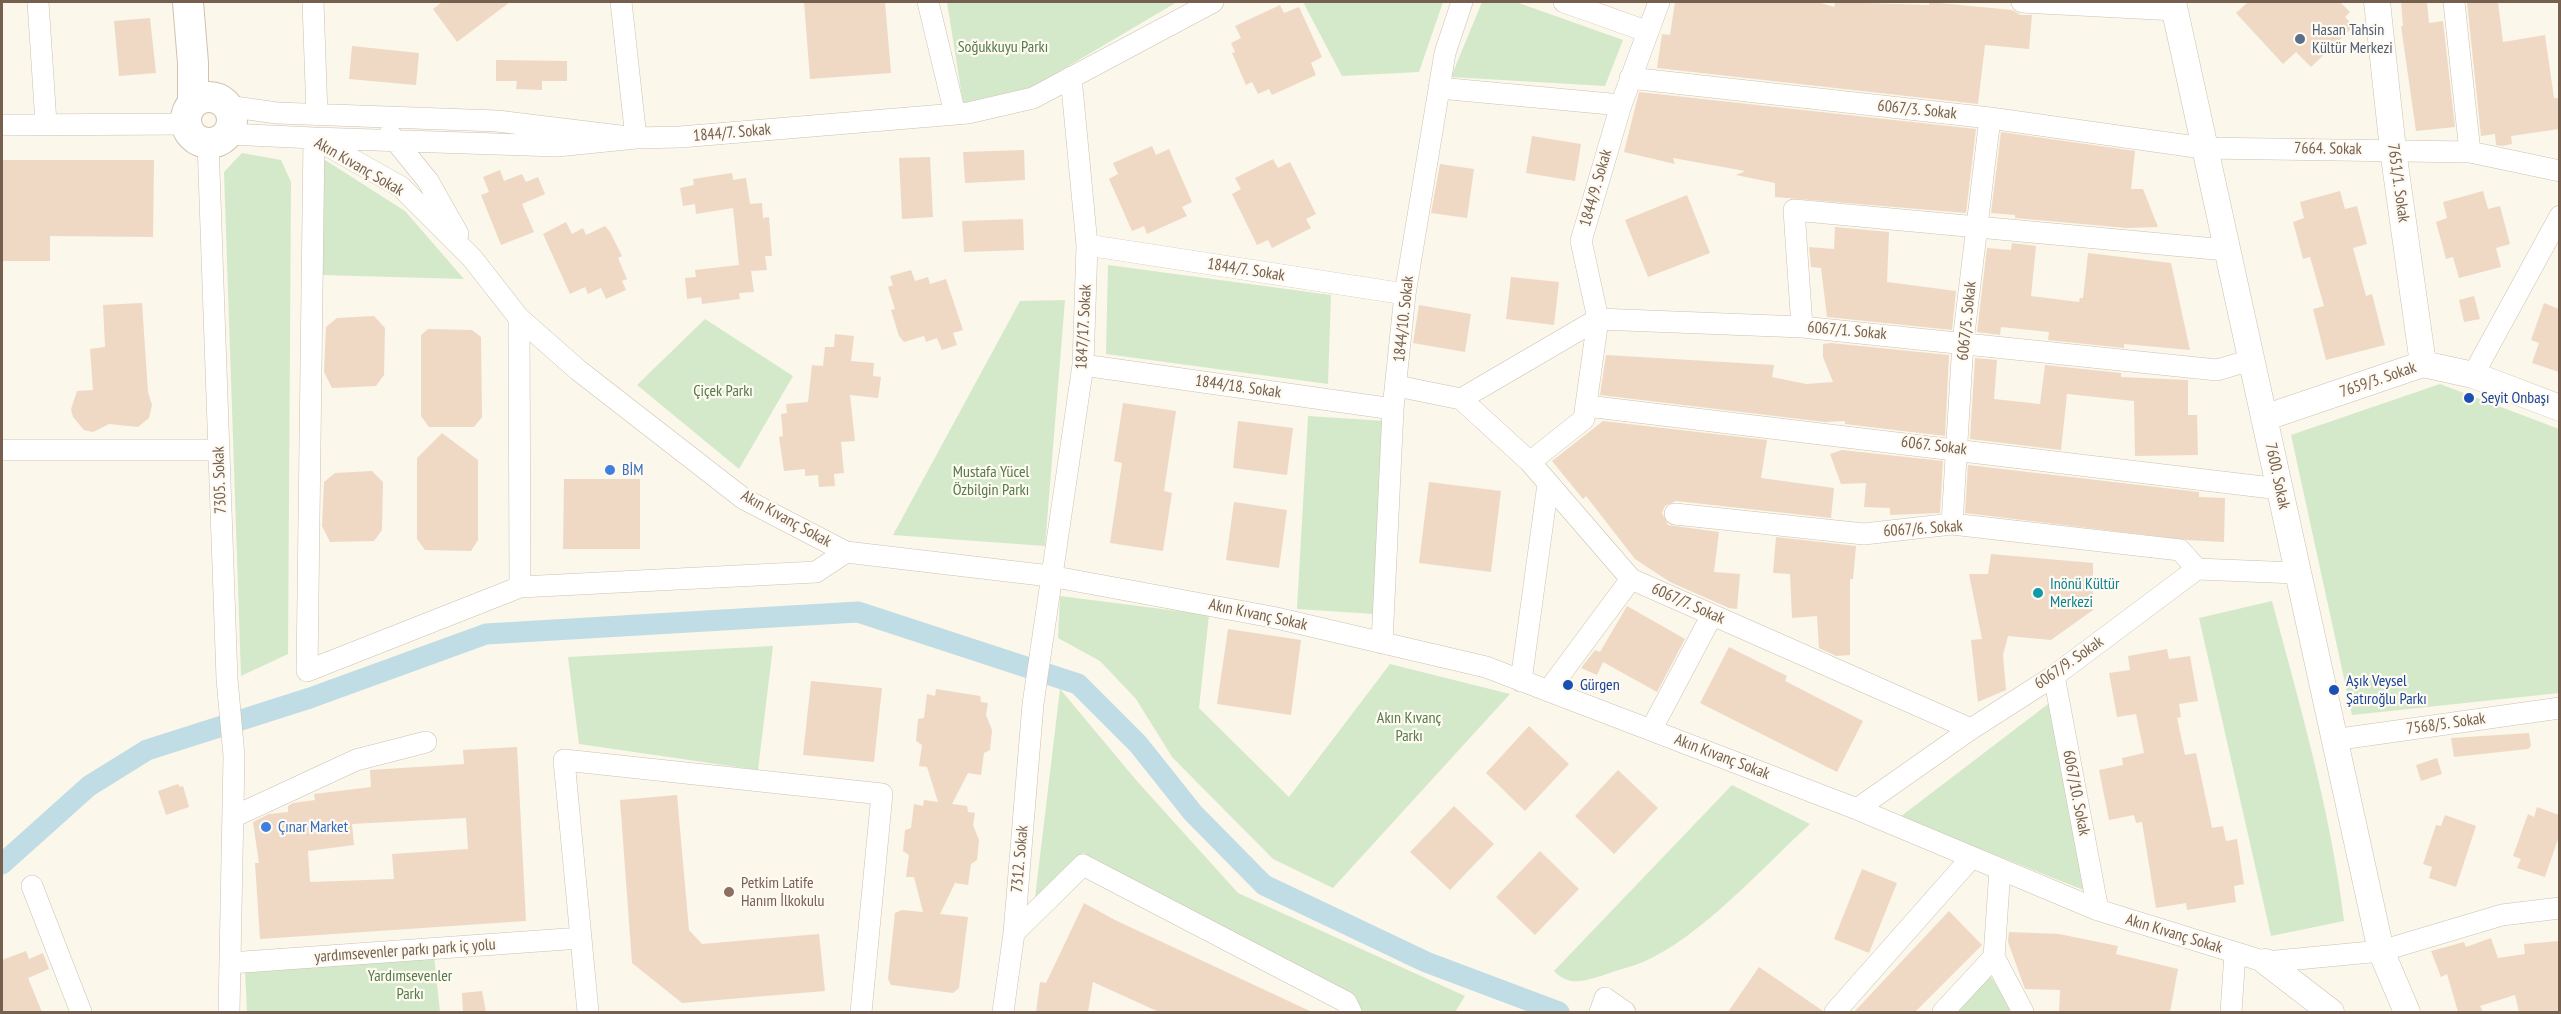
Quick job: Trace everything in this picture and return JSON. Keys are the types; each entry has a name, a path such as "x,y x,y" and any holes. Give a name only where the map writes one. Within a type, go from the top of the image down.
{"main road":[{"path":"188,2 193,63 210,118"},
{"path":"206,2 211,57 210,118"}],"street":[{"path":"38,2 46,123"},
{"path":"313,2 317,115"},
{"path":"621,2 636,138 557,146 314,138 307,671 520,587 816,572 846,552"},
{"path":"928,2 956,114"},
{"name":"1844/7. Sokak","path":"210,118 277,113 497,121 636,138 680,137 956,114 1034,98 1213,2"},
{"name":"1844/10. Sokak","path":"1382,642 1393,409 1405,294 1445,53 1462,2"},
{"path":"1564,2 1646,31"},
{"name":"1844/9. Sokak","path":"1530,462 1584,419 1598,319 1581,241 1621,105 1646,31 1659,2"},
{"path":"2022,2 2174,6"},
{"name":"7651/1. Sokak","path":"2377,2 2393,150 2423,364"},
{"path":"2454,2 2470,152"},
{"name":"7600. Sokak","path":"2174,6 2203,148 2280,489 2332,740 2380,951 2407,1012"},
{"name":"1847/17. Sokak","path":"1043,628 1083,365 1087,246 1071,77"},
{"name":"6067/3. Sokak","path":"1630,78 1990,118 2203,148"},
{"path":"1439,88 1621,105"},
{"name":"Akın Kıvanç Sokak","path":"2,124 210,118 314,138 401,187 472,258 519,318 578,370 744,499 846,552 1050,576 1272,617 1486,667 1857,809 2098,910 2266,962 2380,951 2502,915 2559,908"},
{"name":"7305. Sokak","path":"210,118 227,679 234,756 229,1012"},
{"path":"376,118 428,181 472,258"},
{"name":"6067/5. Sokak","path":"1952,524 1963,342 1990,118"},
{"name":"7664. Sokak","path":"2203,148 2470,152 2559,171"},
{"path":"1802,327 1794,210 2226,250"},
{"path":"2474,375 2559,216"},
{"name":"1844/7. Sokak","path":"1087,246 1405,294"},
{"path":"519,318 520,587"},
{"path":"1397,387 1461,399 1598,319"},
{"name":"6067/1. Sokak","path":"1598,319 1802,327 2217,370 2251,360"},
{"name":"7659/3. Sokak","path":"2264,418 2423,364 2474,375 2559,408"},
{"name":"1844/18. Sokak","path":"1083,365 1393,409"},
{"name":"6067/7. Sokak","path":"1461,399 1530,462 1631,579 1971,729"},
{"name":"6067. Sokak","path":"1587,406 2280,489"},
{"path":"2,450 219,450"},
{"path":"1521,681 1548,484"},
{"name":"6067/6. Sokak","path":"1675,514 1864,534 1952,524 2180,550 2197,569"},
{"path":"2197,569 2296,573"},
{"name":"6067/9. Sokak","path":"1857,809 1971,729 2054,676 2197,569"},
{"path":"1548,691 1631,579"},
{"path":"1651,730 1712,615"},
{"name":"7312. Sokak","path":"1003,1012 1014,933 1033,704 1043,628"},
{"name":"6067/10. Sokak","path":"2054,676 2098,910"},
{"name":"7568/5. Sokak","path":"2332,740 2559,708"},
{"path":"233,818 356,760 426,742"},
{"path":"588,1012 564,760 882,794 861,1012"},
{"path":"1835,1012 1972,857"},
{"path":"1014,933 1083,865 1348,1007"},
{"path":"2000,869 1994,957 2023,1012"},
{"path":"32,886 81,1012"},
{"name":"yardımsevenler parkı park iç yolu","path":"230,963 580,939"},
{"path":"2231,1012 2235,953"},
{"path":"1942,1012 1994,957"},
{"path":"2266,962 2331,1012"},
{"path":"1600,1012 1605,998 1625,1012"}],"green space":[{"name":"Soğukkuyu Parkı","path":"947,2 1177,2 1033,87 963,103"},
{"path":"1303,2 1443,2 1419,72 1342,76"},
{"path":"1482,2 1516,2 1623,40 1605,86 1451,77"},
{"path":"242,153 281,160 291,182 288,654 241,676 224,172"},
{"path":"322,158 405,211 464,279 321,275"},
{"path":"1108,265 1331,295 1328,384 1106,354"},
{"name":"Mustafa Yücel Özbilgin Parkı","path":"1065,300 1045,546 893,535 1020,301"},
{"name":"Çiçek Parkı","path":"705,319 793,376 739,469 637,385"},
{"path":"2440,384 2559,429 2559,693 2352,715 2291,435"},
{"path":"1308,416 1385,421 1374,614 1297,609"},
{"name":"Akın Kıvanç Parkı","path":"1060,596 1209,615 1199,708 1289,797 1390,664 1510,694 1333,888 1273,859 1172,757 1136,699 1100,661 1058,638"},
{"path":"2272,601 2323,800 2344,921 2271,936 2199,618"},
{"path":"773,646 758,770 579,744 568,657"},
{"path":"1060,689 1136,780 1238,893 1465,996 1455,1012 1360,1012 1361,1010 1349,995 1083,853 1035,898"},
{"path":"2052,701 2091,893 1900,817"},
{"path":"1732,785 1810,824 1731,900 1665,951 1638,964 1583,981 1565,979 1554,971"},
{"name":"Yardımsevenler Parkı","path":"434,956 440,1012 247,1012 245,971"},
{"path":"1990,975 2013,1012 1956,1012"}],"building":[{"path":"442,2 510,2 457,42 433,9"},
{"path":"804,2 885,2 891,73 810,79"},
{"path":"1675,2 1818,2 1834,7 1835,2 1929,5 1929,2 2012,10 2021,15 2032,15 2029,49 1985,45 1978,104 1657,68 1662,34 1670,35"},
{"name":"Hasan Tahsin Kültür Merkezi","path":"2248,2 2340,2 2350,12 2345,17 2354,26 2311,67 2296,52 2283,64 2236,13"},
{"path":"2401,2 2427,2 2429,23 2443,21 2455,127 2416,131 2401,26 2403,26"},
{"path":"2467,2 2498,2 2503,42 2545,35 2554,98 2559,98 2559,129 2511,136 2512,144 2502,146 2496,145 2495,134 2481,136"},
{"path":"1280,5 1284,13 1299,7 1322,57 1311,63 1316,75 1272,95 1269,89 1258,94 1252,82 1246,85 1232,53 1235,52 1231,43 1241,38 1235,26"},
{"path":"150,18 156,73 119,76 114,21"},
{"path":"352,46 419,53 416,85 349,79"},
{"path":"496,60 567,61 567,81 542,81 542,90 516,89 517,81 496,81"},
{"path":"1639,92 1976,129 1966,213 1775,197 1775,183 1736,175 1745,171 1673,158 1675,164 1624,152"},
{"path":"2001,132 2135,151 2131,189 2143,189 2158,227 2127,228 2015,218 2015,215 1991,213"},
{"path":"1532,136 1581,144 1575,181 1526,173"},
{"path":"1152,146 1156,155 1169,149 1192,202 1182,207 1187,216 1147,234 1144,226 1132,231 1109,179 1118,174 1113,163"},
{"path":"1024,150 1025,180 965,183 963,152"},
{"path":"930,157 933,217 902,219 899,158"},
{"path":"1273,159 1278,168 1290,162 1316,214 1306,219 1311,228 1272,248 1268,240 1257,245 1232,194 1241,189 1235,178"},
{"path":"2,160 154,160 153,237 50,236 50,261 2,261"},
{"path":"1440,164 1474,169 1467,218 1431,213"},
{"path":"500,170 504,181 522,174 526,182 538,177 545,194 522,204 534,232 501,245 481,195 489,192 483,177"},
{"path":"732,173 733,180 746,178 750,204 762,203 763,218 769,217 772,256 765,256 767,270 751,271 754,292 739,293 740,299 702,304 701,297 687,299 685,278 696,277 695,270 739,265 733,208 696,214 695,204 683,206 680,188 694,185 693,179"},
{"path":"2340,191 2345,209 2357,206 2367,244 2353,248 2366,296 2372,294 2385,345 2326,360 2313,309 2324,306 2310,257 2303,259 2293,222 2304,218 2300,202"},
{"path":"2483,191 2488,209 2500,206 2510,244 2496,248 2501,267 2459,278 2453,257 2446,259 2436,222 2447,218 2443,202"},
{"path":"1687,195 1710,253 1648,277 1625,220"},
{"path":"1023,219 1024,250 964,252 962,221"},
{"path":"566,222 572,234 583,228 586,235 605,226 622,256 618,258 627,279 622,281 626,290 606,299 601,288 588,294 585,287 570,294 543,234"},
{"path":"1835,227 1889,232 1887,282 1956,291 1952,330 1827,317 1821,268 1811,267 1809,247 1834,249"},
{"path":"2012,243 2036,246 2031,296 2079,302 2080,298 2083,298 2088,253 2171,263 2190,350 2124,344 2124,348 2048,340 2049,332 2001,327 2000,335 1977,332 1987,248 2011,250"},
{"path":"911,270 915,281 928,277 930,284 946,279 963,330 953,333 957,345 942,350 937,338 926,342 924,336 904,342 899,336 891,310 895,309 888,287 893,285 890,276"},
{"path":"1511,277 1559,282 1554,325 1506,319"},
{"path":"2474,296 2480,319 2464,322 2459,300"},
{"path":"142,303 148,392 152,405 149,418 138,427 109,424 93,432 84,430 73,417 71,409 77,391 93,390 90,349 105,347 103,305"},
{"path":"2544,303 2559,309 2559,372 2532,363 2539,343 2531,340"},
{"path":"1419,305 1471,314 1465,352 1413,343"},
{"path":"374,316 385,328 384,375 376,386 332,388 324,372 326,327 337,318"},
{"path":"428,329 472,330 481,337 482,417 474,427 429,427 421,416 421,335"},
{"path":"835,334 854,336 851,361 874,363 873,376 881,377 878,398 850,395 855,441 841,442 844,473 834,474 835,486 819,487 818,475 805,476 805,469 784,471 779,437 783,436 781,414 787,413 786,404 808,402 812,365 823,366 825,347 834,347"},
{"path":"1823,344 1949,355 1945,436 1845,424 1845,421 1825,422 1600,395 1606,355 1774,365 1772,377 1806,384 1833,382 1823,357"},
{"path":"1975,358 1997,360 1994,399 2040,404 2045,365 2121,373 2121,377 2188,380 2188,415 2197,415 2198,455 2135,456 2134,401 2067,394 2061,450 1970,439"},
{"path":"1123,403 1176,411 1164,491 1172,493 1163,551 1110,543 1122,463 1114,461"},
{"path":"1238,421 1293,428 1287,475 1233,468"},
{"path":"1603,421 1767,440 1761,478 1834,488 1831,518 1676,501 1665,506 1662,513 1668,525 1719,532 1714,572 1740,574 1737,609 1729,608 1670,582 1635,559 1586,496 1583,499 1552,461"},
{"path":"442,433 478,460 478,540 471,551 425,550 417,539 417,458"},
{"path":"1842,450 1943,461 1940,513 1890,515 1890,508 1864,507 1866,483 1841,484 1830,454"},
{"path":"1968,465 2199,492 2199,497 2225,498 2224,542 2187,540 1965,513"},
{"path":"372,471 383,482 382,530 374,541 330,542 322,526 324,482 335,473"},
{"path":"564,479 640,479 640,549 563,549"},
{"path":"1429,482 1501,491 1491,572 1419,563"},
{"path":"1234,502 1287,510 1279,568 1226,560"},
{"path":"1776,537 1856,546 1853,579 1850,579 1850,655 1836,656 1819,648 1817,616 1792,618 1790,574 1773,573"},
{"path":"1991,554 2093,563 2093,610 2051,640 2008,636 2003,655 2006,690 1978,702 1971,640 1982,639 1969,574 1988,574"},
{"path":"1627,606 1685,639 1657,692 1603,662 1597,675 1581,668 1595,650 1600,652"},
{"path":"1228,629 1301,640 1291,715 1217,704"},
{"path":"1729,647 1787,676 1785,681 1863,721 1837,772 1700,703"},
{"path":"2167,649 2169,659 2190,656 2198,701 2179,704 2181,717 2177,718 2185,755 2196,753 2212,828 2223,826 2226,841 2237,839 2244,884 2234,886 2236,902 2187,910 2186,903 2156,908 2142,822 2136,823 2134,815 2109,820 2099,770 2123,765 2122,758 2144,753 2136,714 2117,717 2109,673 2130,670 2128,656"},
{"path":"811,681 882,688 874,762 803,755"},
{"path":"936,689 980,696 981,702 988,703 986,715 992,730 990,750 984,753 981,775 968,773 952,804 967,806 968,812 975,813 973,825 979,840 977,860 971,864 968,885 955,883 940,914 968,917 959,988 953,993 891,985 888,979 895,913 902,910 923,912 914,877 906,877 909,855 903,851 905,830 911,828 914,804 923,806 924,800 938,802 927,767 919,766 922,745 916,741 918,719 924,718 927,694 935,696"},
{"path":"1529,726 1569,764 1525,811 1486,773"},
{"path":"2529,733 2531,746 2528,749 2454,757 2451,738"},
{"path":"517,747 526,921 260,939 255,863 259,863 253,822 269,814 288,812 288,806 293,803 315,800 314,794 371,787 370,770 464,764 463,750","holes":["466,818 468,849 392,854 394,879 310,882 308,851 354,845 352,824"]},
{"path":"2437,758 2442,774 2421,781 2416,765"},
{"path":"1618,770 1658,808 1614,854 1575,816"},
{"path":"178,784 180,787 183,786 189,807 166,815 158,791"},
{"name":"Petkim Latife Hanım İlkokulu","path":"677,795 689,930 702,944 819,934 825,991 682,1003 632,963 620,800"},
{"path":"1454,806 1494,844 1450,890 1410,852"},
{"path":"2537,807 2559,815 2559,836 2545,877 2517,868 2521,859 2513,856 2528,814 2534,817"},
{"path":"2445,815 2476,826 2456,887 2429,878 2432,867 2423,864 2436,825 2441,826"},
{"path":"1540,851 1579,889 1535,935 1496,897"},
{"path":"1862,869 1897,883 1869,953 1834,939"},
{"path":"1084,903 1115,920 1312,1012 1159,1012 1093,982 1088,1012 1036,1012 1040,982 1046,983"},
{"path":"1949,911 1982,945 1915,1012 1854,1012"},
{"path":"2009,932 2059,934 2118,946 2116,954 2178,969 2170,1012 2059,1012 2060,990 2025,989 2008,942"},
{"path":"2491,938 2498,958 2525,954 2524,944 2559,941 2559,1012 2519,1012 2515,995 2480,1006 2483,1012 2458,1012 2447,974 2441,977 2431,951 2464,942 2466,947"},
{"path":"26,951 29,959 43,953 49,969 28,978 42,1012 2,1012 2,960"},
{"path":"1759,967 1823,1011 1823,1012 1728,1012"},
{"path":"482,991 486,1012 463,1012 462,993"}],"waterway":[{"path":"2,864 89,786 147,750 310,698 486,634 858,612 1078,684 1138,744 1193,813 1264,885 1426,962 1559,1012"}],"place":[{"name":"Hasan Tahsin Kültür Merkezi","path":"2300,39"},
{"name":"Seyit Onbaşı","path":"2469,398"},
{"name":"BİM","path":"610,470"},
{"name":"Inönü Kültür Merkezi","path":"2038,593"},
{"name":"Gürgen","path":"1568,685"},
{"name":"Aşık Veysel Şatıroğlu Parkı","path":"2334,690"},
{"name":"Çınar Market","path":"266,827"},
{"name":"Petkim Latife Hanım İlkokulu","path":"729,892"}]}
